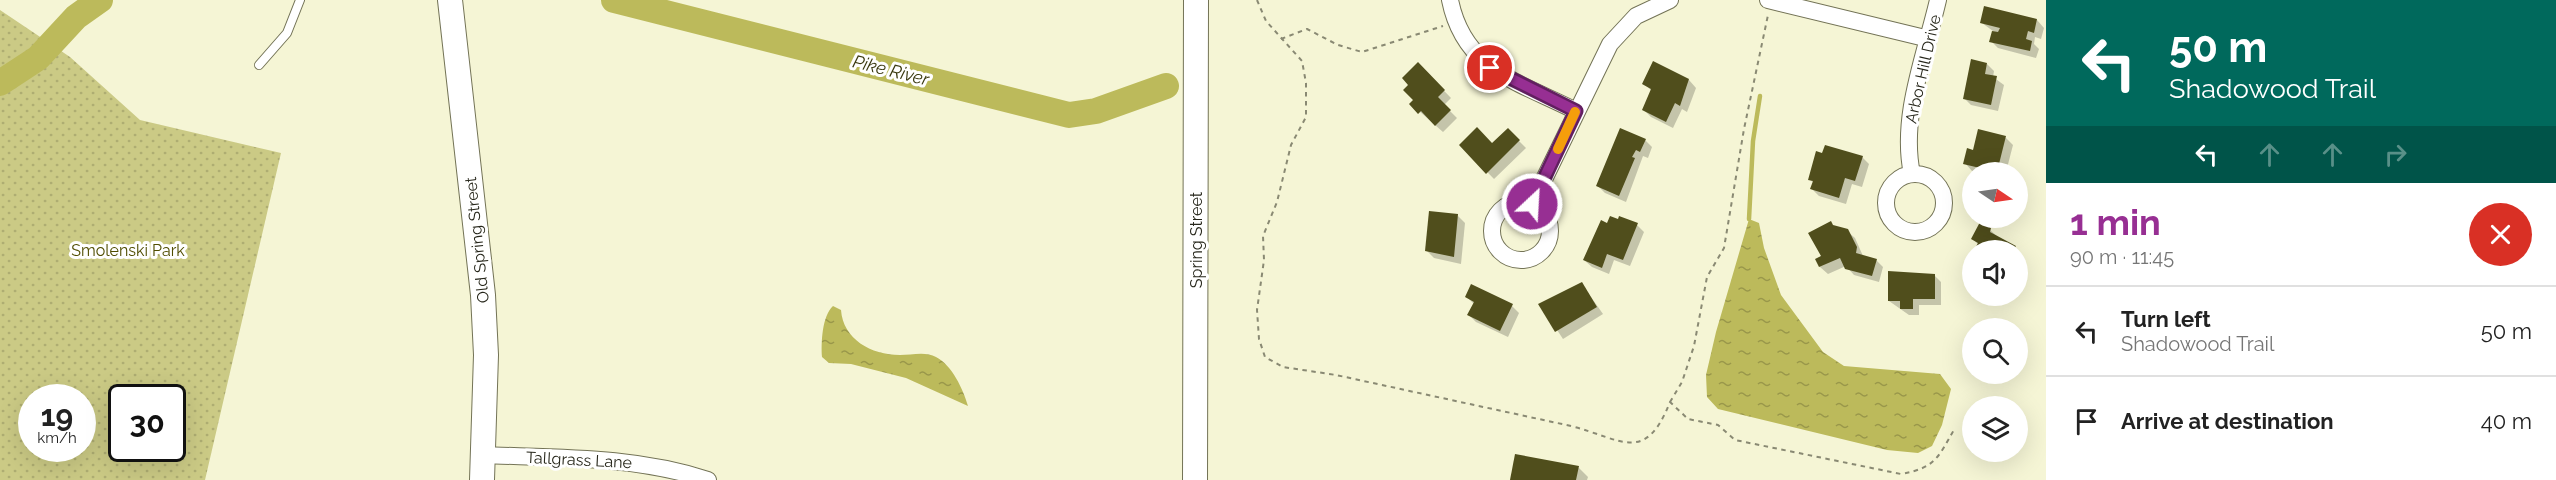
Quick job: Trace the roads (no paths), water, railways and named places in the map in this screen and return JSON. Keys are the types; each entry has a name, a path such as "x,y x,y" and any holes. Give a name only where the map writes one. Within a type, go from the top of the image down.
{"street":[{"name":"Old Spring Street","path":"450,0 483,295 486,355 482,480"},
{"name":"Spring Street","path":"1195,480 1196,0"},
{"path":"1450,0 1455,22 1473,52 1490,68 1576,111"},
{"path":"1532,204 1610,44 1636,16 1670,0"},
{"path":"1769,0 1929,39"},
{"name":"Arbor Hill Drive","path":"1912,174 1908,153 1910,116 1938,0"},
{"name":"Tallgrass Lane","path":"483,455 626,460 681,471 708,480"}],"lane":[{"path":"258,65 287,33 300,0"}],"water":[{"path":"1749,219 1759,223 1764,248 1781,295 1823,352 1844,366 1940,374 1951,389 1942,425 1932,446 1918,453 1887,450 1718,409 1707,397 1706,375 1716,332"},
{"path":"833,306 841,310 847,329 853,337 869,348 889,354 928,354 942,361 956,378 968,406 906,378 851,364 829,363 822,357 822,337 826,316"}],"waterway":[{"name":"Pike River","path":"0,83 38,58 76,17 100,0"},
{"name":"Pike River","path":"614,0 1069,115 1096,111 1166,86"},
{"path":"1749,219 1753,141 1760,96"}],"park label":[{"name":"Smolenski Park","path":"128,250"}]}
